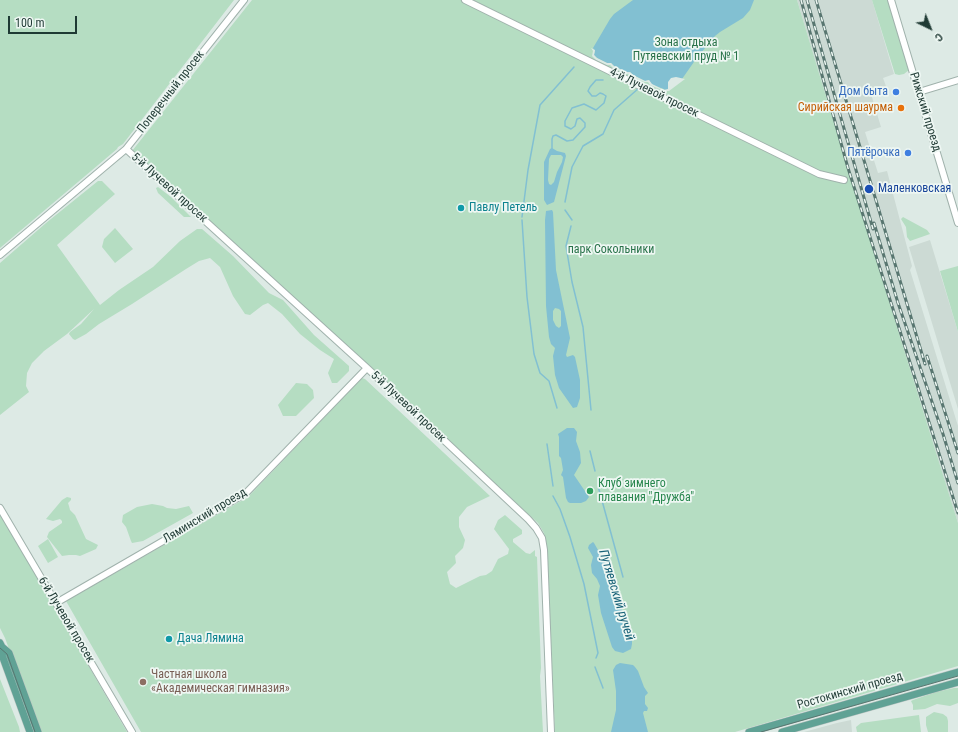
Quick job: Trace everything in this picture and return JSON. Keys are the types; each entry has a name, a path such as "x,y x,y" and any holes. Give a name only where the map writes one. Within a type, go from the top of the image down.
{"main road":[{"path":"1,646 2,655 30,732"},
{"path":"1,646 9,653 38,732"},
{"name":"Ростокинский проезд","path":"749,732 958,672"},
{"name":"Ростокинский проезд","path":"782,732 958,682"},
{"path":"901,688 904,697"},
{"path":"833,708 836,717"}],"street":[{"name":"Поперечный просек","path":"0,255 126,149 244,0"},
{"name":"4-й Лучевой просек","path":"465,0 478,3 819,174 844,180"},
{"name":"Рижский проезд","path":"891,0 958,224"},
{"path":"919,92 958,80"},
{"name":"5-й Лучевой просек","path":"126,149 367,368 536,528 542,538 544,558 551,732"},
{"name":"Ляминский проезд","path":"56,603 246,493 367,368"},
{"name":"6-й Лучевой просек","path":"0,508 132,732"}],"shaded area":[{"path":"797,0 872,0 894,74 883,78 887,89 871,94 881,127 865,132 878,173 887,171 912,266 910,270 958,426 958,523 850,176"},
{"path":"930,240 958,332 958,409 909,247"},
{"path":"851,720 852,732 804,732 837,723"}],"green space":[{"path":"0,0 234,0 123,144 0,248"},
{"name":"парк Сокольники","path":"252,0 797,0 958,523 958,666 735,732 555,732 546,544 544,533 538,523 132,151"},
{"path":"872,0 888,0 909,70 904,74 895,74"},
{"path":"98,181 102,181 115,194 57,245 100,305 153,267 180,241 197,229 202,229 233,256 269,293 283,300 314,335 349,366 349,371 337,383 332,383 328,373 334,359 300,334 282,314 268,303 250,315 245,314 233,296 220,267 210,258 199,261 99,324 86,334 75,340 73,339 69,334 70,332 81,324 94,309 32,363 27,373 26,386 29,392 0,415 0,263"},
{"path":"158,187 171,197 191,217 184,217 158,193 156,188"},
{"path":"903,217 927,230 930,234 910,241 907,237 906,227 901,219"},
{"path":"115,228 133,249 115,263 102,247 104,239"},
{"path":"958,266 958,332 940,271"},
{"path":"362,378 365,379 490,496 467,507 459,517 459,527 465,540 463,548 455,556 456,563 447,572 450,584 456,588 480,576 486,575 492,571 498,559 508,554 509,549 494,529 498,520 505,515 522,530 522,534 513,539 513,542 526,553 530,554 535,550 535,556 537,557 543,732 141,732 66,601 248,497"},
{"path":"296,383 307,384 313,390 314,398 296,416 283,416 278,405"},
{"path":"67,497 71,498 68,503 70,510 75,515 86,539 98,545 96,549 80,556 62,556 47,537 49,532 62,523 62,521 60,519 53,521 46,519 62,500"},
{"path":"152,504 176,509 189,506 193,513 143,541 132,543 126,527 122,522 123,515 137,507"},
{"path":"0,514 127,732 39,732 0,628"},
{"path":"48,539 58,557 48,563 38,546"},
{"path":"0,679 19,727 20,732 0,732"},
{"path":"958,688 958,703 950,706 937,704 925,709 913,710 911,701 936,692"},
{"path":"934,712 943,714 947,717 948,732 928,732 926,717"},
{"path":"919,715 921,732 857,732 856,727 861,723"}],"water":[{"path":"633,0 754,0 750,10 743,18 715,36 682,79 666,90 651,84 649,80 645,81 630,72 626,72 611,63 607,63 597,58 594,55 595,51 593,48 610,19 614,14"},
{"path":"552,148 565,153 566,156 554,202 547,205 544,200 544,162 550,149","holes":["551,155 561,155 563,157 554,182 551,185 549,184 548,180 549,159"]},
{"path":"552,210 553,212 556,270 570,338 566,355 567,357 573,355 575,357 580,380 580,398 577,407 573,408 559,388 555,375 553,356 555,348 551,344 549,337 546,306 546,211","holes":["555,308 561,311 561,326 559,328 553,320 553,311"]},
{"path":"567,428 574,428 577,432 576,441 580,452 581,463 574,475 589,497 586,501 581,503 568,502 563,477 561,475 563,470 561,458 559,456 558,434"},
{"path":"593,542 598,550 604,555 611,577 608,581 609,586 611,590 615,591 632,639 631,649 623,653 615,651 612,647 601,613 598,595 600,586 592,573 591,565 593,557 588,548"},
{"path":"620,663 633,665 635,667 648,693 645,696 645,704 648,708 647,711 644,711 643,713 648,732 611,732 616,710 616,691 613,670 616,665"}],"pier":[{"path":"591,48 595,50 594,55 597,58 607,63 611,63 626,72 630,72 645,81 649,80 652,84 664,90 668,89 668,82 671,78 676,77 685,79 669,91 664,91 650,85 648,82 632,77 610,65 596,60 592,56 593,51"}],"waterway":[{"path":"522,217 528,170 540,105 574,67"},
{"name":"Путяевский ручей","path":"552,150 553,136 556,135 567,141 573,140 585,127 585,123 580,118 577,119 575,126 571,129 565,126 565,121 572,108 584,104 596,110 604,103 606,96 600,93 596,96 592,96 588,91 596,80 603,80"},
{"path":"565,202 572,167 583,146 603,134 614,110 639,88"},
{"path":"565,210 572,220"},
{"path":"522,220 527,297 534,354 540,373 549,381 557,408"},
{"path":"571,226 566,246 572,282 583,327 591,410"},
{"path":"547,444 553,486"},
{"path":"590,451 595,471"},
{"path":"598,486 623,577"},
{"path":"553,496 560,509 570,537 584,584 598,653 596,658"},
{"path":"595,667 603,688"}],"tram line":[{"path":"0,648 7,654 35,732"},
{"path":"761,732 958,676"}],"railway":[{"path":"801,0 848,168 958,513"},
{"path":"807,0 873,229"},
{"path":"816,0 925,364"},
{"path":"874,223 898,303 943,434 958,483"},
{"path":"927,356 958,453"}],"place":[{"name":"Дом быта","path":"896,92"},
{"name":"Сирийская шаурма","path":"901,108"},
{"name":"Пятёрочка","path":"908,153"},
{"name":"Маленковская","path":"869,189"},
{"name":"Павлу Петель","path":"461,208"},
{"name":"Клуб зимнего плавания \"Дружба\"","path":"590,491"},
{"name":"Дача Лямина","path":"169,639"},
{"name":"Частная школа «Академическая гимназия»","path":"143,682"}],"park label":[{"name":"Зона отдыха Путяевский пруд № 1","path":"686,50"}]}
